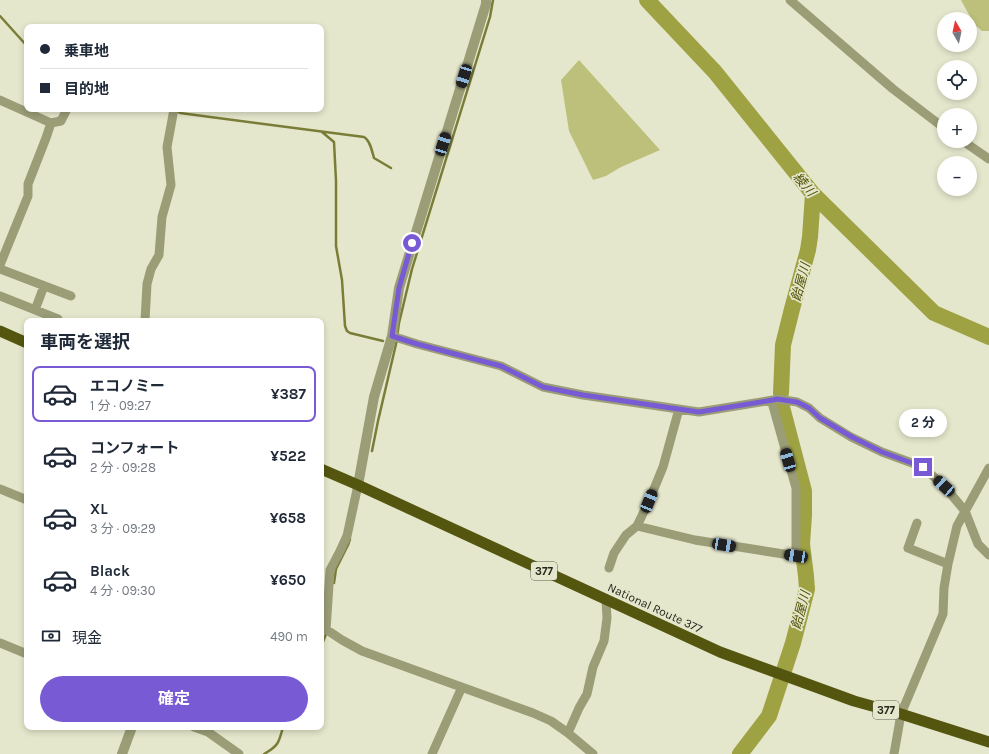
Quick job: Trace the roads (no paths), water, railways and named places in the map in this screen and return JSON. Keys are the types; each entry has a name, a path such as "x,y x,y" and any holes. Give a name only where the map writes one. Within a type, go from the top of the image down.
{"highway":[{"path":"0,331 24,342"},
{"name":"National Route 377","path":"324,470 720,652 854,700 989,742"}],"street":[{"path":"486,0 399,288 395,337 374,397 347,536 330,570 324,628 362,651 533,713 551,721 593,754"},
{"path":"790,0 893,89 937,123"},
{"path":"0,100 24,111"},
{"path":"27,112 51,123 61,120 65,112"},
{"path":"145,318 146,284 151,269 159,255 162,217 171,185 167,147 174,112"},
{"path":"0,265 28,196 28,184 51,123"},
{"path":"973,148 989,159"},
{"path":"0,269 71,296"},
{"path":"35,310 44,286"},
{"path":"0,296 55,318"},
{"path":"395,337 501,366 543,387 583,395 699,412 777,399 797,402 809,408 820,418 852,437 882,452 923,467 944,486 965,511 978,544 989,555"},
{"path":"638,526 695,540 796,556 796,488 773,406 773,400"},
{"path":"609,568 614,553 626,534 638,526 663,467 679,409"},
{"path":"894,754 901,714 943,614 944,588 957,526 989,468"},
{"path":"0,489 24,499"},
{"path":"917,523 908,548 948,564"},
{"path":"568,733 587,694 593,667 604,640 607,618 606,600"},
{"path":"0,643 24,653"},
{"path":"432,754 462,687"},
{"path":"122,754 131,730"},
{"path":"202,730 208,732 239,754"},
{"path":"578,754 582,745"}],"waterway":[{"path":"372,451 412,269 490,17 493,0"},
{"name":"綾川","path":"647,0 715,72 813,194 934,313 989,337"},
{"path":"0,16 24,43"},
{"path":"178,112 364,137 372,149 374,158 391,168"},
{"path":"322,132 334,142 336,181 336,246 342,280 345,326 347,331 350,333 383,341"},
{"name":"飴屋川","path":"781,393 783,345 808,250 813,194"},
{"name":"飴屋川","path":"740,754 769,716 793,643 807,589 802,544 804,491 782,407"},
{"path":"334,583 336,569 350,539"},
{"path":"324,639 326,634"},
{"path":"264,754 277,744 282,730"}]}
